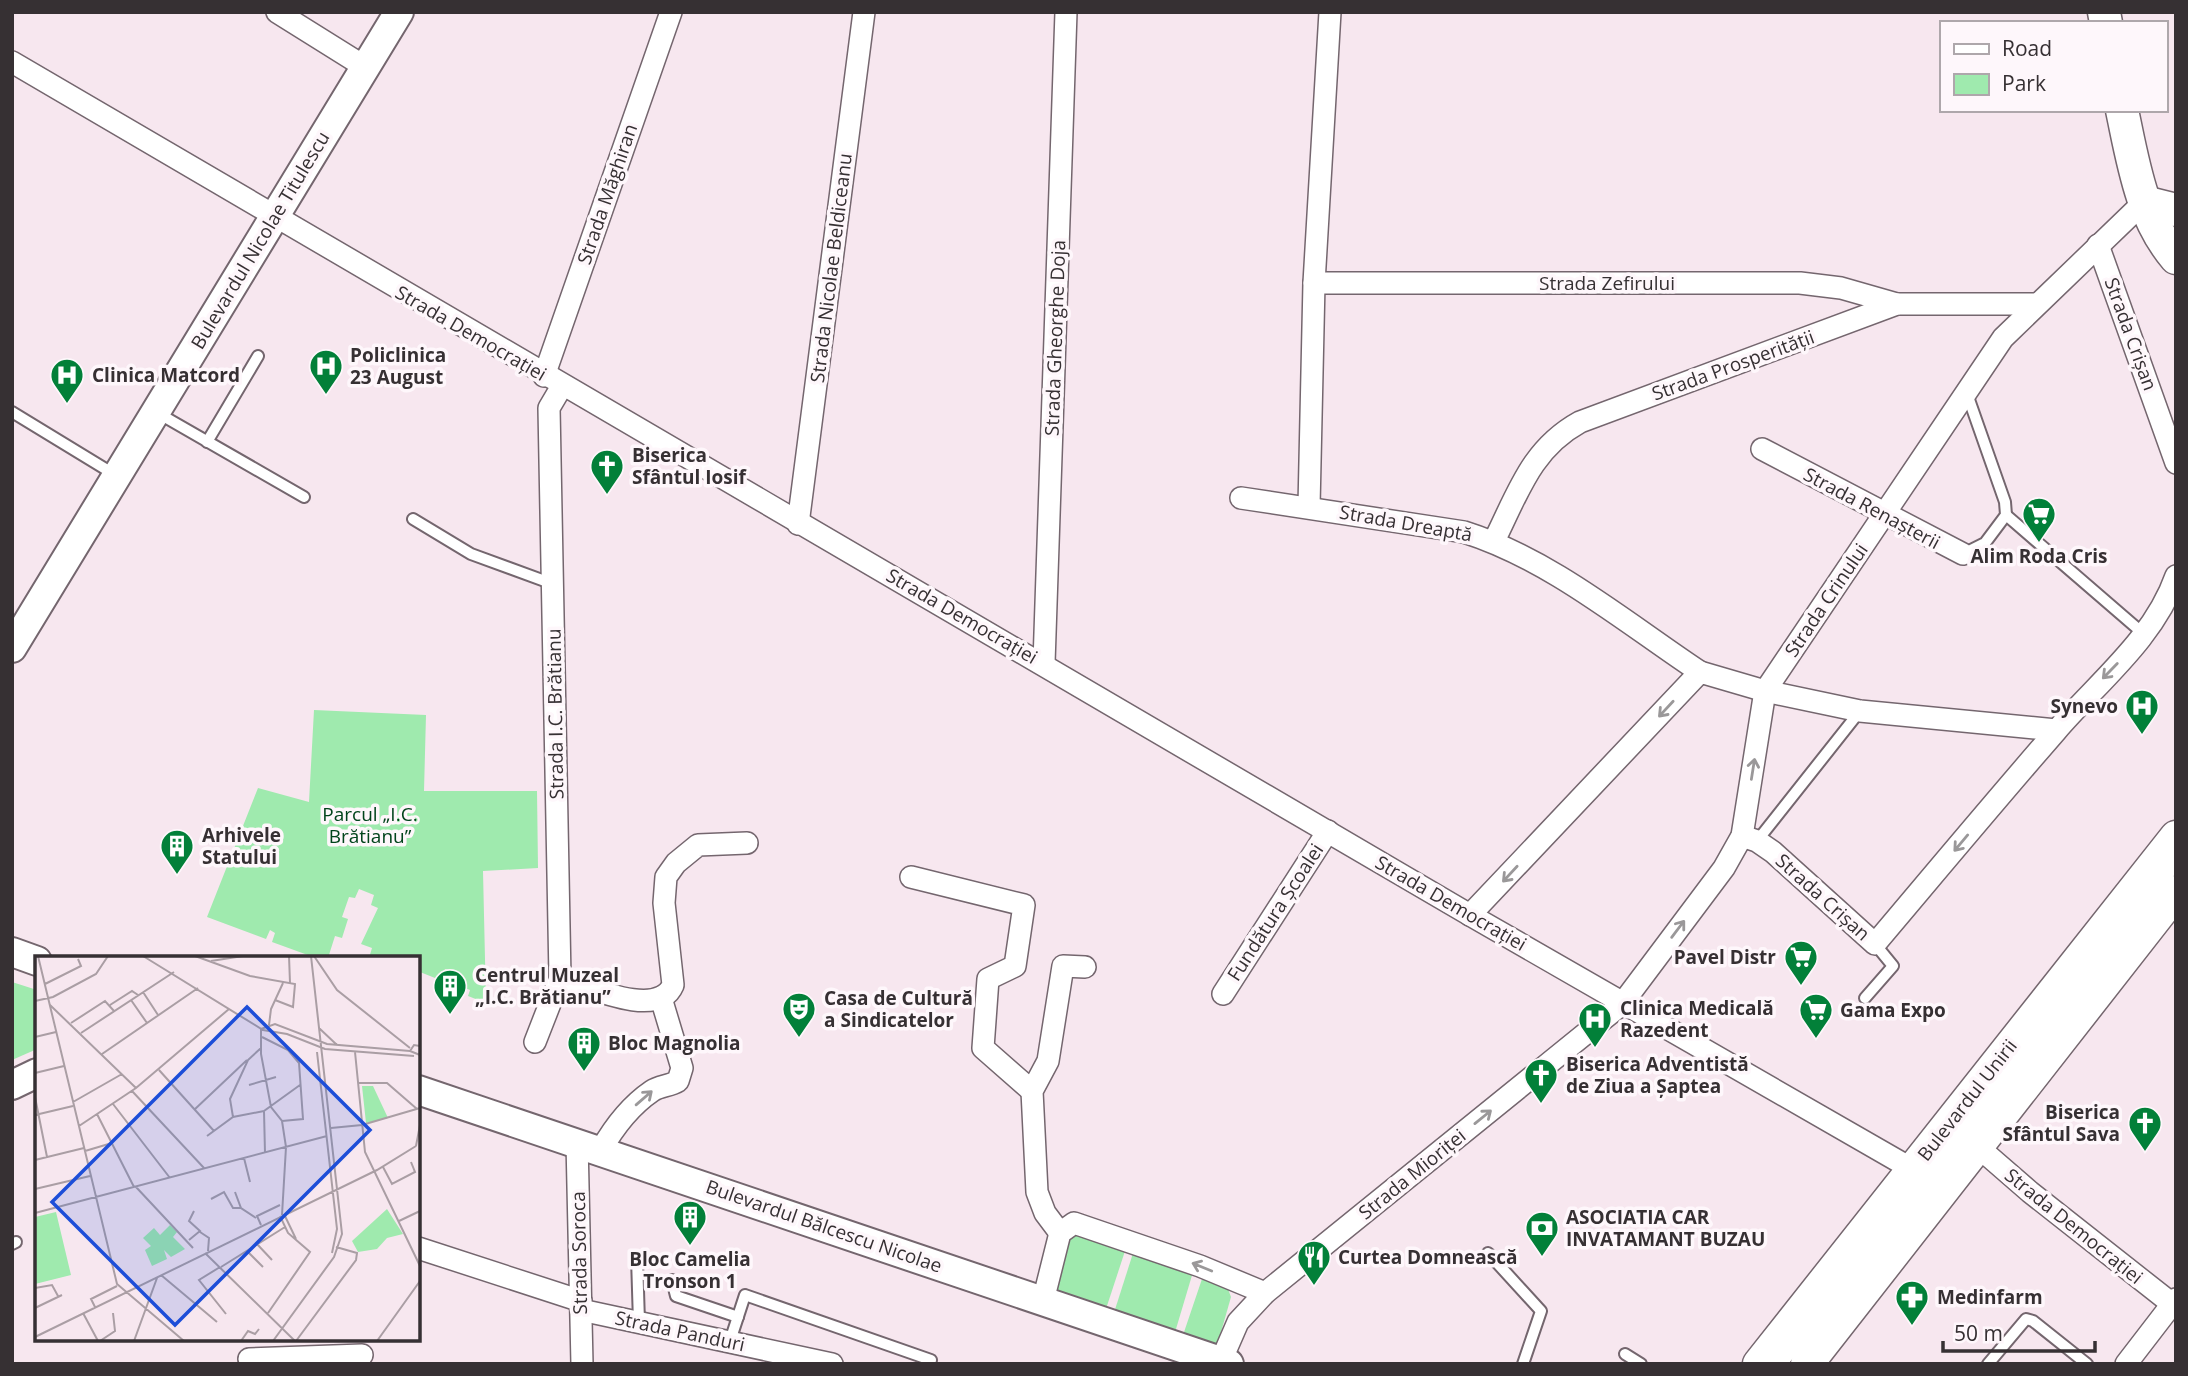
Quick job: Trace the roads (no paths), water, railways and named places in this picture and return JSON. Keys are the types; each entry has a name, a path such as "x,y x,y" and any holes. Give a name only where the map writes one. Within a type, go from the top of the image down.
{"main road":[{"path":"2122,112 2144,202 2159,237 2176,258"},
{"path":"2144,202 2176,210"},
{"name":"Bulevardul Unirii","path":"1759,1364 2176,837"},
{"name":"Bulevardul Unirii","path":"1807,1364 2176,892"}],"street":[{"path":"277,12 365,67"},
{"name":"Bulevardul Nicolae Titulescu","path":"12,648 399,12"},
{"name":"Strada Măghiran","path":"553,381 671,12"},
{"name":"Strada Nicolae Beldiceanu","path":"798,524 864,12"},
{"name":"Strada Gheorghe Doja","path":"1044,663 1066,12"},
{"path":"1309,506 1314,284 1330,12"},
{"name":"Strada Democrației","path":"12,62 798,524 1044,663 1622,1004 1912,1169"},
{"name":"Strada Crinului","path":"1765,691 2003,338 2144,202"},
{"name":"Strada Crișan","path":"2098,245 2176,463"},
{"name":"Strada Zefirului","path":"1314,284 1800,282 1853,290 1897,304"},
{"name":"Strada Prosperității","path":"1494,541 1530,469 1556,435 1580,422 1897,304 2036,304"},
{"name":"Strada I.C. Brătianu","path":"535,1042 560,978 550,408 553,381"},
{"name":"Strada Renașterii","path":"1762,449 1963,554"},
{"name":"Strada Dreaptă","path":"1241,498 1309,506 1464,532 1494,541 1576,589 1700,673"},
{"name":"Strada Crișan","path":"1750,838 1875,943 2056,730 2144,635 2166,603 2176,576"},
{"path":"1470,915 1700,673 1765,691 1860,711 2056,730"},
{"path":"1622,1004 1724,868 1750,838 1765,691"},
{"name":"Fundătura Școalei","path":"1223,994 1328,831"},
{"path":"560,978 640,1002 661,998 670,992 673,985 664,903 666,877 676,863 698,845 747,843"},
{"path":"911,877 1024,905 1015,966 988,979 983,1048 1032,1091"},
{"path":"12,952 35,960"},
{"path":"1060,1233 1045,1213 1037,1192 1032,1091 1048,1061 1063,965 1085,967"},
{"path":"589,1146 655,1088 668,1087 678,1081 682,1068 661,998"},
{"name":"Strada Mioriței","path":"1211,1360 1238,1322 1265,1293 1622,1004"},
{"path":"12,1085 35,1074"},
{"name":"Bulevardul Bălcescu Nicolae","path":"420,1091 1211,1360"},
{"name":"Strada Soroca","path":"582,1364 581,1305 589,1146"},
{"name":"Strada Democrației","path":"1977,1146 2174,1304"},
{"path":"1044,1301 1060,1233 1074,1223 1091,1226 1265,1293"},
{"name":"Strada Panduri","path":"420,1249 581,1305 639,1322 824,1363"},
{"path":"2126,1364 2174,1304"},
{"path":"248,1354 364,1353"}],"lane":[{"path":"207,442 258,356"},
{"path":"1966,391 2005,502 2006,514 2144,635"},
{"path":"12,412 117,476"},
{"path":"156,412 304,497"},
{"name":"Strada Renașterii","path":"1963,554 1985,543 2006,514"},
{"path":"413,519 471,554 553,584"},
{"path":"1750,838 1860,711"},
{"name":"Bulevardul Unirii","path":"1782,1364 2176,865"},
{"path":"1865,998 1893,966 1875,943"},
{"path":"1488,1253 1541,1311 1523,1364"},
{"path":"638,1258 639,1322"},
{"path":"672,1280 676,1296 738,1317"},
{"path":"730,1341 745,1296 931,1360"},
{"path":"1988,1364 2026,1319 2033,1321 2087,1364"},
{"path":"1625,1354 1642,1364"}],"place":[{"name":"Policlinica 23 August","path":"326,396"},
{"name":"Clinica Matcord","path":"67,405"},
{"name":"Biserica Sfântul Iosif","path":"607,496"},
{"name":"Alim Roda Cris","path":"2039,544"},
{"name":"Synevo","path":"2142,736"},
{"name":"Arhivele Statului","path":"177,876"},
{"name":"Pavel Distr","path":"1801,987"},
{"name":"Centrul Muzeal „I.C. Brătianu”","path":"450,1016"},
{"name":"Casa de Cultură a Sindicatelor","path":"799,1039"},
{"name":"Gama Expo","path":"1816,1040"},
{"name":"Clinica Medicală Razedent","path":"1595,1049"},
{"name":"Bloc Magnolia","path":"584,1073"},
{"name":"Biserica Adventistă de Ziua a Șaptea","path":"1541,1105"},
{"name":"Biserica Sfântul Sava","path":"2145,1153"},
{"name":"Bloc Camelia Tronson 1","path":"690,1247"},
{"name":"ASOCIATIA CAR INVATAMANT BUZAU","path":"1542,1258"},
{"name":"Curtea Domnească","path":"1314,1287"},
{"name":"Medinfarm","path":"1912,1327"}],"park label":[{"name":"Parcul „I.C. Brătianu”","path":"370,825"}]}
